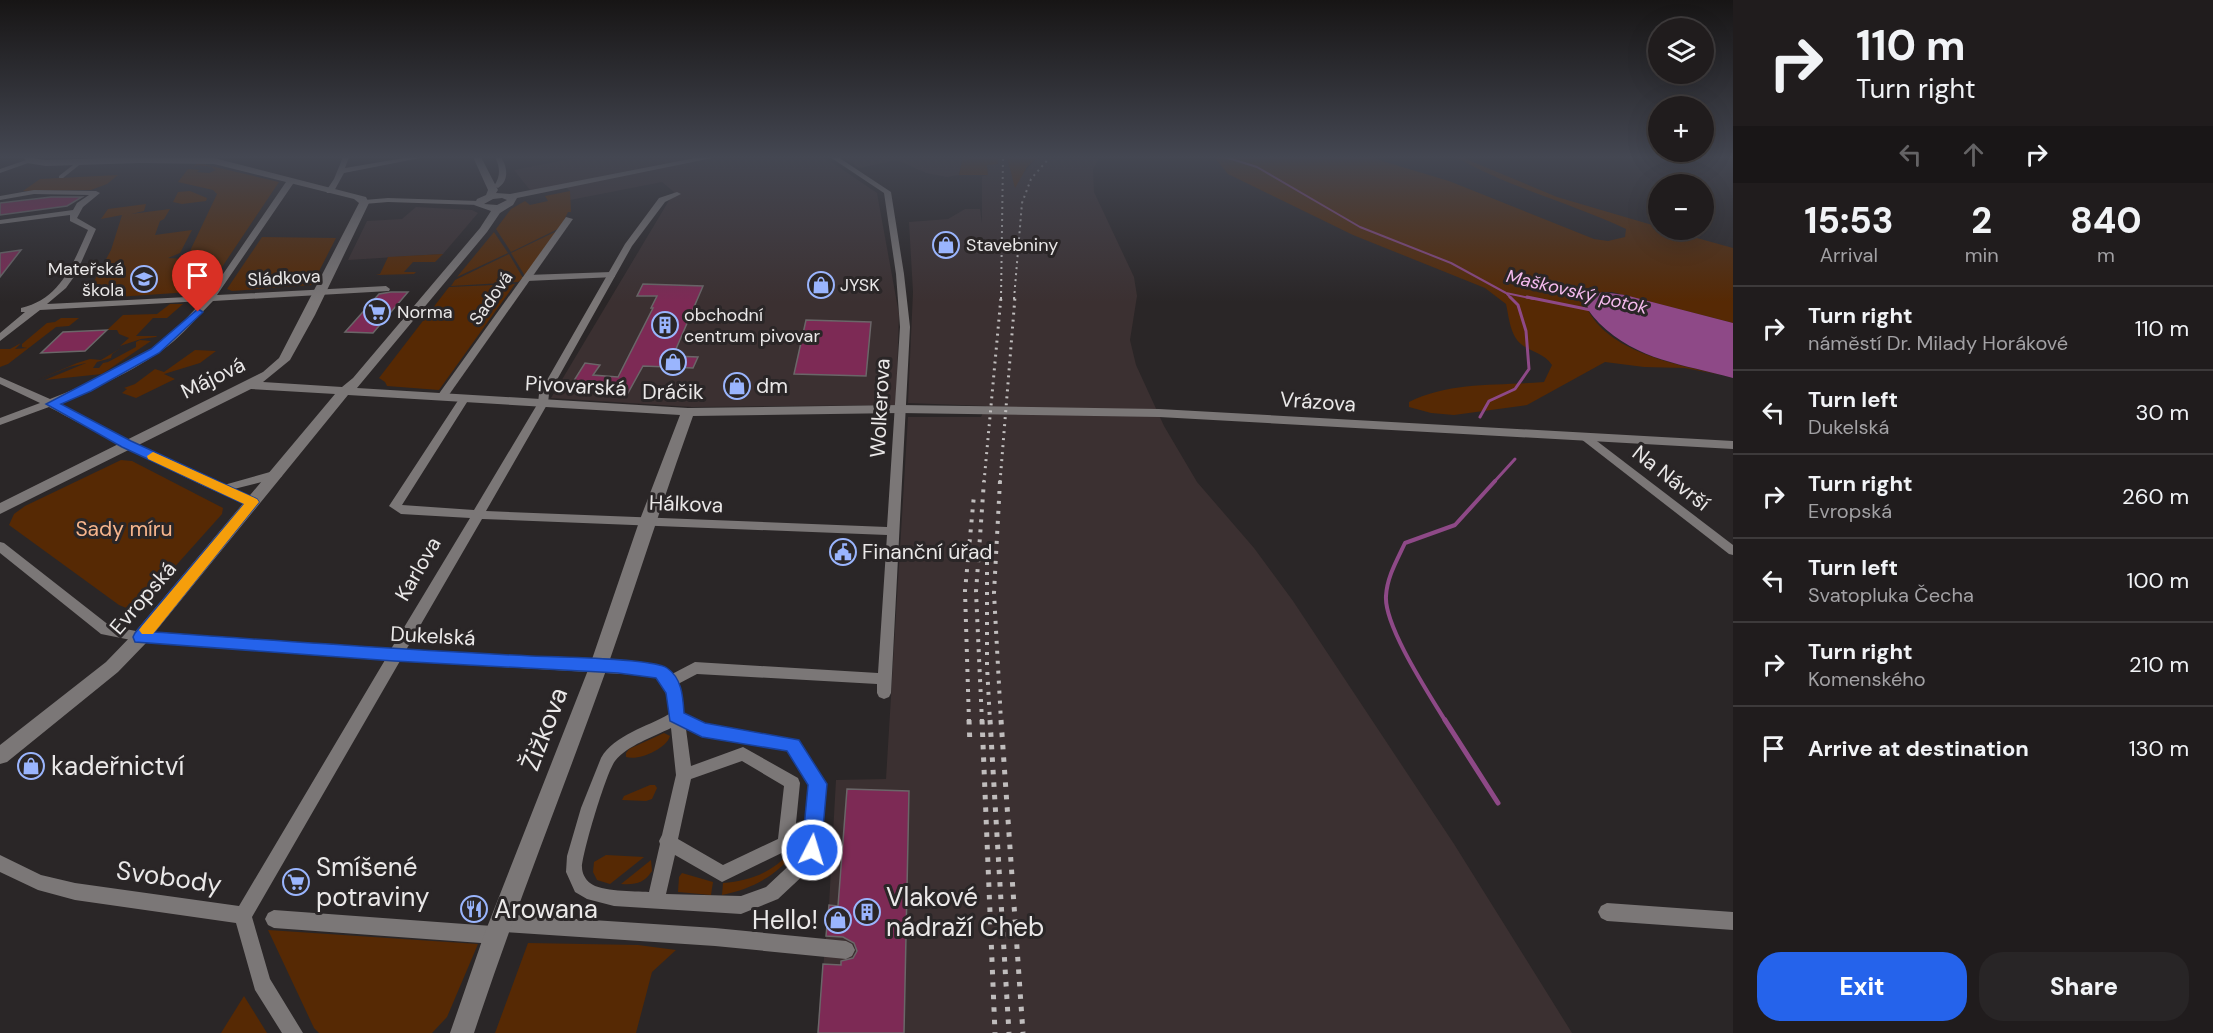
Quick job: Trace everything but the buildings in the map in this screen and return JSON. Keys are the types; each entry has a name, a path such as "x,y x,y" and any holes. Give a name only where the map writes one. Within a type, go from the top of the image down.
{"street":[{"path":"0,338 63,286 72,274 92,228 73,219 80,205"},
{"path":"0,422 52,404 87,388 155,351 211,298 274,205"},
{"name":"Májová","path":"0,509 267,375 284,360 362,205"},
{"name":"Evropská","path":"344,392 344,382 484,218 487,211 485,205"},
{"name":"Evropská","path":"0,756 112,667 141,637 344,392 357,381 484,230 502,205"},
{"name":"Karlova","path":"243,916 543,403 544,394 611,275 628,246 658,205"},
{"name":"Wolkerova","path":"670,682 695,668 884,686 905,327 900,274 889,205"},
{"path":"2,223 75,212"},
{"name":"Sadová","path":"442,397 569,219"},
{"path":"528,278 611,275"},
{"name":"Sládkova","path":"24,310 39,307 386,289"},
{"path":"0,380 52,404 127,444 252,502"},
{"name":"Pivovarská","path":"249,385 688,412 900,409"},
{"path":"464,399 396,506 401,510 477,513"},
{"name":"Vrázova","path":"900,409 1159,413 1733,445"},
{"name":"Žižkova","path":"462,1033 498,929 599,665 647,522 688,412"},
{"name":"Na Návrší","path":"1585,437 1733,550"},
{"path":"222,489 277,474"},
{"name":"Hálkova","path":"477,513 894,531"},
{"name":"Dukelská","path":"0,546 106,630 141,637 394,655 649,669 661,672 670,682"},
{"path":"656,900 667,841 684,775 675,693 670,682"},
{"path":"676,717 702,730 792,745 818,784 812,850 803,864 780,886 757,901 741,905 610,898 588,892 579,885 575,878 573,864 604,764 610,756 627,743 676,717"},
{"path":"667,841 722,874 786,843 792,783 743,754 684,775"},
{"name":"Svobody","path":"0,863 49,886 135,901 205,908 243,916 262,983 293,1033"},
{"path":"1607,912 1733,921"},
{"path":"274,919 714,938 846,950"}],"shaded area":[{"path":"666,205 879,205 899,314 896,405 692,407 551,398"},
{"path":"982,205 1100,205 1134,277 1137,296 1130,340 1136,365 1164,426 1197,482 1254,548 1293,601 1454,844 1572,1033 817,1033 829,905 836,780 886,779 908,417 981,417 986,406 908,403 913,292 909,222 948,219 965,209 980,209 982,223"},
{"path":"416,207 472,210 478,213 443,254 348,260 367,221 402,219"},
{"path":"1602,292 1625,295 1733,323 1733,378 1662,360 1629,346 1599,323 1587,306 1587,299"}],"green space":[{"path":"146,205 144,211 131,214 170,209 160,221 155,235 192,230 180,253 168,258 189,259 218,272 205,291 102,298 114,286 92,285 111,250 122,215 101,219 108,209"},
{"path":"212,205 263,205 222,267 189,253"},
{"path":"518,205 571,205 571,212 568,212 560,228 511,252 496,229 511,209"},
{"path":"1292,205 1510,205 1594,239 1608,241 1625,237 1626,229 1568,205 1585,205 1648,224 1648,240 1704,240 1733,248 1733,323 1612,292 1602,292 1586,306 1596,322 1626,346 1664,361 1721,375 1685,368 1644,367 1605,362 1527,405 1454,415 1431,413 1409,407 1409,402 1425,395 1458,387 1544,382 1552,365 1517,340 1510,326 1506,304 1485,288 1353,235"},
{"path":"559,230 525,276 511,253"},
{"path":"494,232 508,253 457,277"},
{"path":"262,237 336,238 312,285 232,291 227,289"},
{"path":"443,254 435,262 413,262 404,272 416,272 414,274 376,275 380,274 388,257"},
{"path":"509,254 523,278 518,282 451,286 455,280"},
{"path":"515,284 439,390 387,386 379,378 449,287"},
{"path":"170,304 183,304 167,318 153,318 136,336 156,337 120,346 129,338 119,334 117,330 107,330 123,315 157,314"},
{"path":"61,318 79,318 69,326 56,327 8,364 0,367 0,349 10,349 21,343 15,349 27,348 22,347 22,344 47,323"},
{"path":"151,341 102,374 45,380 86,363 37,380 77,363 90,359 101,360 121,348 112,354 111,358 97,362 93,368 99,368 103,363 136,347 136,342"},
{"path":"195,350 216,351 200,363 164,374 175,379 136,398 122,393 127,389 124,388 135,384 155,369 164,372"},
{"name":"Sady míru","path":"121,460 132,461 223,508 222,514 137,609 131,610 119,605 9,525 14,514 25,506"},
{"path":"664,733 670,736 658,749 645,756 626,757 629,749"},
{"path":"655,785 657,788 652,799 622,800 624,796"},
{"path":"791,851 794,853 787,861 762,881 722,895 723,883 752,878 761,874 777,865"},
{"path":"606,855 644,857 610,884 597,880 593,872 594,862"},
{"path":"651,860 652,871 643,881 621,884"},
{"path":"682,873 713,882 711,895 678,892 679,877"},
{"path":"268,930 478,944 447,1017 432,1033 319,1033 314,1028"},
{"path":"528,943 638,945 676,950 652,972 636,1033 495,1033"},
{"path":"244,996 267,1033 221,1033"}],"waterway":[{"name":"Maškovský potok","path":"1323,205 1360,227 1451,263 1506,293 1534,299"},
{"path":"1480,417 1489,401 1515,389 1529,369 1526,331 1518,305 1507,294"},
{"name":"Maškovský potok","path":"1527,297 1591,310"},
{"path":"1494,482 1515,459"},
{"path":"1446,722 1419,678 1392,624 1387,609 1388,582 1405,543 1455,525 1495,481"},
{"path":"1445,720 1498,803"}],"railway":[{"path":"1001,299 1002,205"},
{"path":"1014,299 1022,205"},
{"path":"984,482 1001,297"},
{"path":"1000,482 1015,297"},
{"path":"982,722 976,592 984,481"},
{"path":"1000,481 994,593 1001,722"},
{"path":"969,722 965,591 974,495"},
{"path":"987,552 987,666 990,722"},
{"path":"969,720 970,745"},
{"path":"982,720 995,1033"},
{"path":"990,720 1009,1033"},
{"path":"1001,720 1023,1033"}],"slow traffic":[{"path":"147,630 252,502 153,456"}],"place":[{"name":"Stavebniny","path":"946,245"},
{"name":"Mateřská škola","path":"144,279"},
{"name":"JYSK","path":"821,285"},
{"name":"Norma","path":"377,312"},
{"name":"obchodní centrum pivovar","path":"665,325"},
{"name":"Dráčik","path":"673,362"},
{"name":"dm","path":"737,386"},
{"name":"Finanční úřad","path":"843,552"},
{"name":"kadeřnictví","path":"31,766"},
{"name":"Smíšené potraviny","path":"296,882"},
{"name":"Arowana","path":"474,909"},
{"name":"Vlakové nádraží Cheb","path":"867,912"},
{"name":"Hello!","path":"838,920"}],"route":[{"path":"198,312 170,339 136,363 52,404 127,444 252,502 141,637 394,655 618,666 661,672 670,682 675,693 676,717 702,730 792,745 818,784 812,850"}]}
